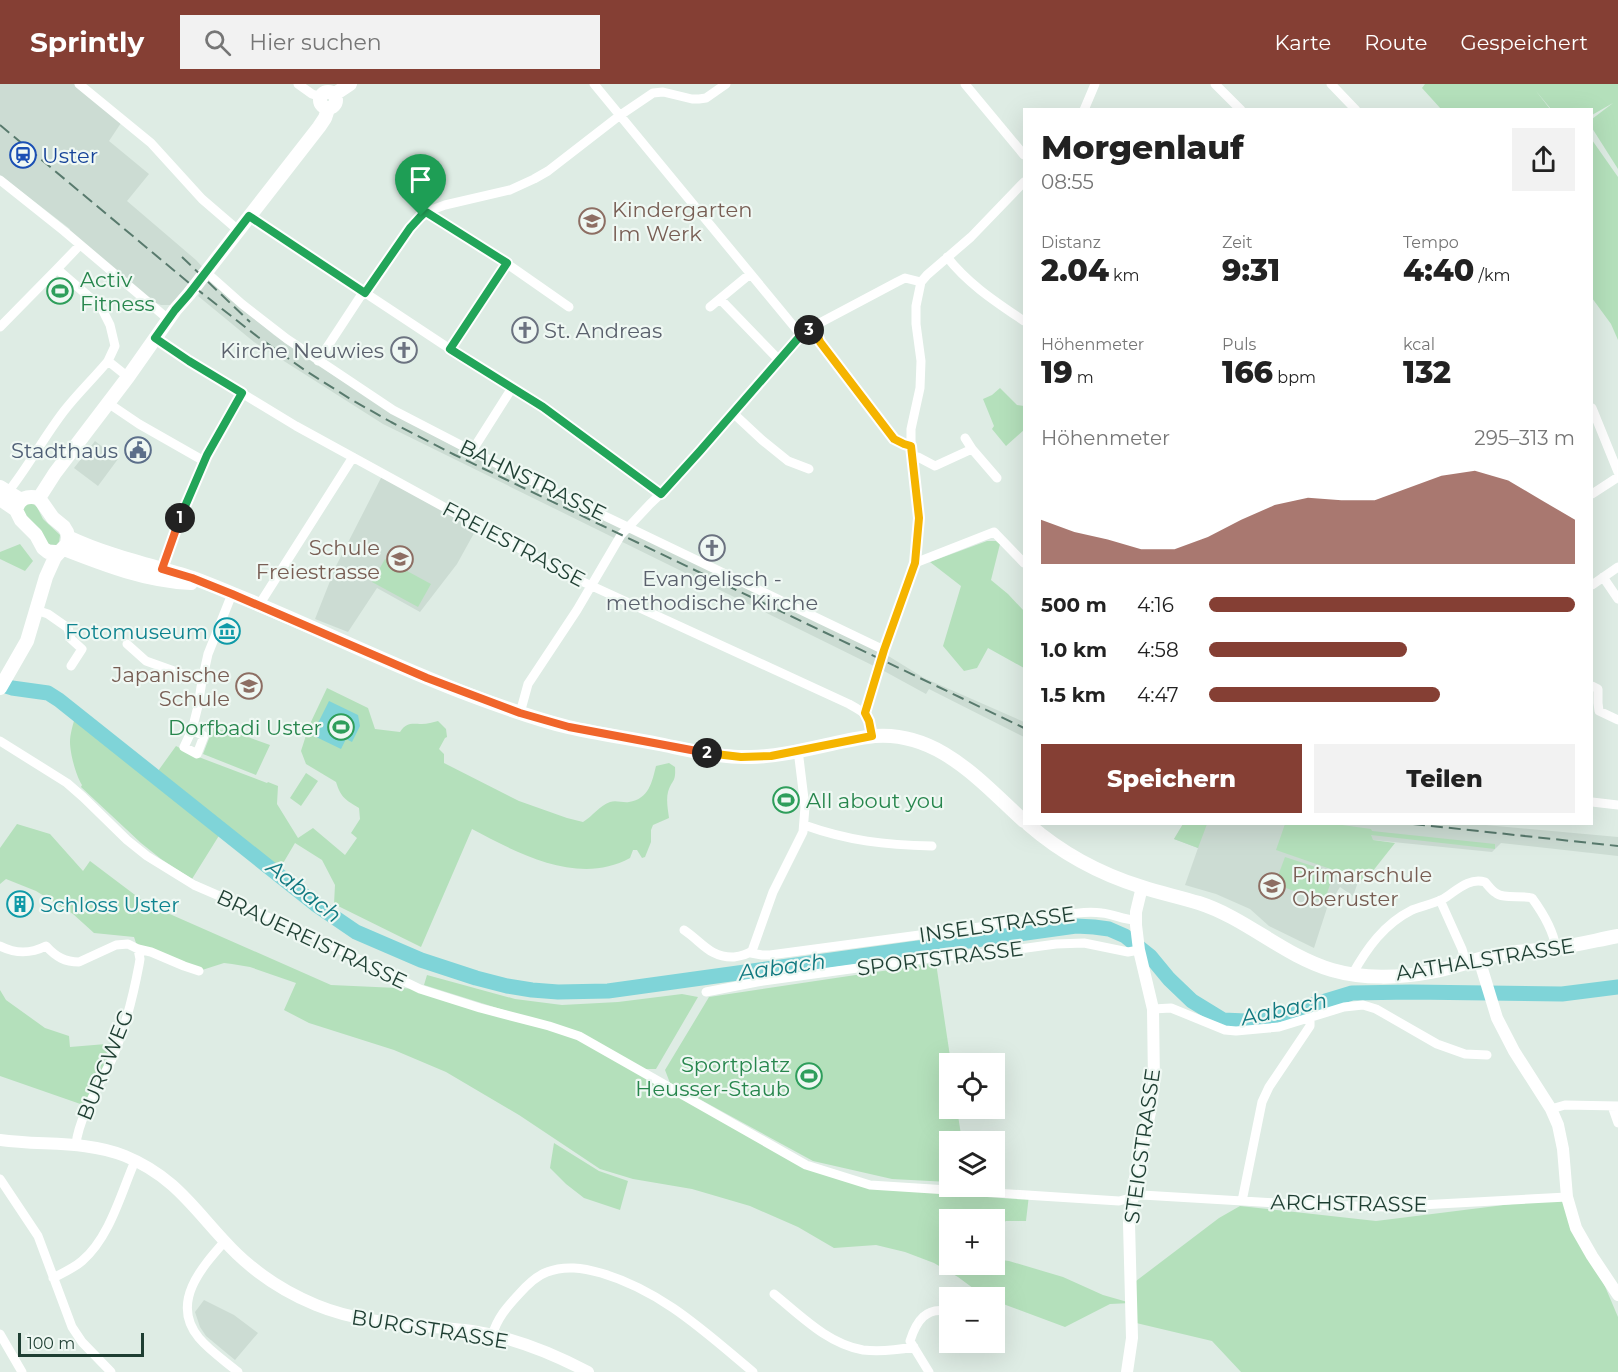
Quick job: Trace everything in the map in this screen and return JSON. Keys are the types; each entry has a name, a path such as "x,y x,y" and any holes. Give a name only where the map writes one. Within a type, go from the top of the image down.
{"main road":[{"path":"39,498 54,473 128,377 168,319 325,118 328,100 350,84"},
{"path":"3,493 19,505 21,520 36,535 43,548 46,577"},
{"path":"3,684 27,641 46,577 64,546 67,532 53,518 39,498 32,496 19,505"},
{"path":"43,548 48,552 64,546 89,559 132,574 159,580 205,584"},
{"name":"AATHALSTRASSE","path":"64,546 118,557 192,578 427,678 520,713 569,727 726,756 761,756 872,736 917,741 947,754 965,767 1023,819"},
{"name":"AATHALSTRASSE","path":"1029,825 1062,850 1107,874 1218,910 1306,960 1333,971 1352,975 1420,974 1496,955 1556,948 1618,936"}],"street":[{"path":"80,84 151,143 202,199 238,230"},
{"path":"298,84 312,94 328,100"},
{"path":"594,84 801,335"},
{"path":"318,361 360,297 410,228 426,212 521,186 548,171 619,116 653,93 663,92 699,99 706,98 726,84"},
{"path":"965,84 1023,154"},
{"path":"1085,108 1095,84"},
{"path":"1215,84 1239,108"},
{"path":"1331,84 1354,108"},
{"path":"0,180 168,319"},
{"path":"872,736 865,713 884,650 915,563 919,518 911,451 913,414 921,378 916,306 921,282 946,257 971,237 1023,183"},
{"path":"426,212 507,263 569,307"},
{"path":"249,216 553,414 661,494"},
{"path":"0,327 80,245"},
{"path":"946,257 958,272 978,290 1023,320"},
{"path":"450,349 507,263"},
{"path":"3,493 18,481 63,413 108,361 115,346 110,325 101,307 57,269"},
{"name":"BAHNSTRASSE","path":"206,272 242,304 318,361 393,410 472,451 884,650"},
{"path":"710,307 750,274"},
{"path":"520,713 528,684 577,610 621,535 675,480 801,335 897,282 905,279 921,282"},
{"path":"720,299 779,360"},
{"path":"814,326 820,342 884,426 918,457 936,466 972,449"},
{"name":"FREIESTRASSE","path":"155,338 296,426 477,526 591,586 865,713"},
{"path":"108,361 128,377"},
{"path":"472,451 512,388"},
{"path":"132,574 139,570 153,573 162,569 204,461 242,393"},
{"path":"108,403 139,424 204,461"},
{"path":"1593,410 1618,472"},
{"path":"733,413 788,461 809,469"},
{"path":"965,438 997,478"},
{"path":"259,605 353,457"},
{"path":"1593,493 1618,477"},
{"path":"915,563 994,532 1023,562"},
{"path":"1593,584 1618,567"},
{"path":"1603,577 1618,599"},
{"path":"192,730 208,654 232,594"},
{"path":"36,610 48,614 68,628 71,639 82,649 71,666"},
{"path":"127,644 146,661 202,681"},
{"path":"1593,686 1598,689 1599,711 1618,720"},
{"name":"BRAUEREISTRASSE","path":"0,741 67,783 127,840 147,856 194,885 309,935 420,989 579,1036 806,1165 870,1185 1119,1201 1132,1197"},
{"path":"751,953 773,892 800,840 804,825 804,795 798,750"},
{"path":"1593,802 1618,805"},
{"path":"804,825 874,843 932,846"},
{"path":"1352,975 1374,941 1390,925 1410,912 1440,900 1474,880 1485,882 1501,896 1532,898 1553,934 1556,948"},
{"name":"STEIGSTRASSE","path":"1127,1372 1132,1338 1129,1231 1132,1197 1153,1095 1154,1009 1138,949 1135,920 1142,887"},
{"path":"1440,900 1462,949 1486,984 1497,1018 1512,1047 1551,1109 1561,1137 1567,1197 1572,1217 1583,1241 1618,1295"},
{"name":"INSELSTRASSE","path":"684,930 696,938 707,950 731,957 751,953 770,955 1077,913 1102,913 1135,920"},
{"name":"SPORTSTRASSE","path":"706,992 919,960 1056,944 1092,943 1128,952 1138,949"},
{"path":"0,946 25,953 46,946 61,959 79,962 122,944 128,944 199,971"},
{"name":"BURGWEG","path":"76,1144 85,1116 123,1028 139,965 138,949"},
{"path":"1154,1009 1171,1008 1225,1030 1236,1031 1279,1027 1344,1007 1363,1005 1376,1009 1437,1044 1465,1054 1487,1055"},
{"path":"1242,1201 1262,1102 1269,1087 1310,1026 1310,1017"},
{"path":"1551,1109 1565,1105 1615,1106 1618,1123"},
{"name":"BURGSTRASSE","path":"0,1140 76,1144 104,1149 135,1161 161,1175 179,1190 250,1265 276,1285 316,1305 363,1320 468,1331 492,1336 555,1356 588,1372"},
{"path":"53,1278 82,1261 100,1238 109,1223 135,1161"},
{"path":"0,1179 38,1236 76,1334 111,1372"},
{"name":"ARCHSTRASSE","path":"1132,1197 1142,1195 1383,1208 1567,1197"},
{"path":"225,1241 194,1281 187,1304 190,1323 200,1340 238,1372"},
{"path":"492,1336 497,1320 526,1286 545,1272 569,1267 611,1276 652,1294 688,1318 753,1372"},
{"path":"774,1294 817,1329 841,1343 864,1350 879,1351 914,1347"},
{"path":"929,1372 910,1341 919,1320 931,1312 939,1311"},
{"path":"0,1334 22,1372"}],"shaded area":[{"path":"0,84 74,84 121,123 109,141 149,174 127,201 196,260 236,303 274,335 314,363 396,415 470,455 890,657 924,678 1023,722 1023,736 929,689 926,694 884,671 383,424 254,342 198,296 200,293 188,284 171,305 161,305 152,301 69,231 70,229 0,175"},
{"path":"95,441 118,459 98,486 74,468"},
{"name":"Schule Freiestrasse","path":"383,474 478,526 457,564 420,612 377,588 348,632 315,619 336,566"},
{"name":"Primarschule Oberuster","path":"1182,825 1486,825 1618,837 1618,856 1501,843 1492,852 1373,840 1353,896 1340,887 1327,908 1314,948 1269,926 1250,909 1216,894 1185,885 1198,848 1174,839"},
{"path":"204,1300 234,1315 258,1333 235,1360 206,1336 200,1327 195,1312"}],"green space":[{"path":"1425,84 1618,84 1618,169 1593,130 1593,118 1613,103 1593,114 1593,108 1550,108 1536,91 1549,108 1440,108 1422,88"},
{"path":"1593,141 1618,177 1618,340 1611,324 1593,299"},
{"path":"1000,388 1017,405 1023,406 1023,431 1006,446 992,429 994,426 983,399"},
{"path":"32,503 37,507 43,519 60,535 56,545 48,544 40,529 23,514 23,506"},
{"path":"987,541 996,541 1000,544 991,580 1023,610 1023,667 988,648 977,668 964,671 943,646 961,586 930,562"},
{"path":"20,544 33,561 25,571 0,559 0,552"},
{"path":"385,559 431,584 418,607 372,582"},
{"path":"327,688 368,708 375,729 400,732 410,724 438,721 446,729 447,737 439,749 444,754 444,763 519,801 583,822 610,802 629,802 641,797 648,789 656,766 669,763 675,767 675,772 667,795 669,818 653,825 651,842 645,857 642,858 637,850 633,850 630,858 610,866 590,869 570,868 529,857 472,829 421,947 334,904 335,885 322,860 295,843 282,865 278,866 158,771 176,746 196,756 278,786 277,804 298,838 313,828 345,855 357,838 351,833 360,819 359,808 344,798 336,782 306,764 301,751 309,726"},
{"path":"75,717 220,834 192,879 141,843 81,787 70,747 70,736"},
{"path":"213,728 225,731 226,729 270,745 256,775 203,754"},
{"path":"306,773 318,781 301,806 290,798"},
{"path":"17,824 50,834 83,871 90,861 147,904 331,985 420,989 579,1036 806,1165 870,1185 939,1189 939,1197 1005,1197 1005,1193 1029,1195 1026,1221 1005,1222 1005,1209 939,1209 939,1266 905,1252 876,1245 834,1248 798,1227 750,1206 692,1189 633,1179 600,1169 519,1115 446,1072 394,1050 309,1023 284,1010 296,983 250,967 224,963 199,971 138,949 134,937 94,933 73,914 36,891 6,879 0,884 0,848"},
{"path":"1182,825 1207,825 1198,848 1174,839"},
{"path":"1285,825 1342,825 1372,831 1495,844 1495,849 1371,835 1373,840 1395,843 1365,881 1276,850"},
{"path":"1285,857 1334,873 1324,902 1275,884"},
{"name":"Sportplatz Heusser-Staub","path":"936,963 950,1053 939,1053 939,1119 959,1119 960,1131 939,1131 939,1181 892,1179 813,1161 670,1083 665,1070 709,997"},
{"path":"427,975 515,999 562,1005 618,1002 682,994 698,997 656,1069 642,1069 583,1035 424,985"},
{"path":"0,990 6,1000 45,1028 69,1036 70,1047 118,1043 89,1107 0,1076"},
{"path":"554,1143 599,1171 628,1181 620,1210 584,1198 550,1168"},
{"path":"1567,1197 1618,1317 1618,1372 1241,1372 1212,1341 1132,1322 1131,1303 1136,1281 1219,1218 1240,1206 1376,1221"},
{"path":"1005,1260 1009,1261 1063,1277 1103,1295 1131,1303 1110,1304 1065,1327 1005,1305 1005,1287 972,1287 955,1275 1005,1275"}],"water":[{"path":"329,701 358,715 360,726 352,742 346,739 341,749 312,735"}],"waterway":[{"name":"Aabach","path":"0,684 48,693 59,700 315,904 356,932 421,960 507,986 558,992 608,991 1076,926 1109,929 1125,936 1150,956 1169,979 1192,1001 1223,1020 1246,1021 1283,1014 1352,993 1562,994 1618,987"}],"railway":[{"path":"0,125 189,283 258,337 352,400 455,455 1023,728"},
{"path":"182,257 250,322"},
{"path":"1422,825 1618,846"}],"place":[{"name":"Uster","path":"23,155"},
{"name":"Kindergarten Im Werk","path":"592,221"},
{"name":"Activ Fitness","path":"60,291"},
{"name":"St. Andreas","path":"525,330"},
{"name":"Kirche Neuwies","path":"404,350"},
{"name":"Stadthaus","path":"138,450"},
{"name":"Evangelisch - methodische Kirche","path":"712,548"},
{"name":"Schule Freiestrasse","path":"400,559"},
{"name":"Fotomuseum","path":"227,631"},
{"name":"Japanische Schule","path":"249,686"},
{"name":"Dorfbadi Uster","path":"341,727"},
{"name":"All about you","path":"786,800"},
{"name":"Primarschule Oberuster","path":"1272,886"},
{"name":"Schloss Uster","path":"20,904"},
{"name":"Sportplatz Heusser-Staub","path":"809,1076"}],"route":[{"path":"426,212 507,263 450,349 543,407 661,494 801,335 814,326 820,342 894,439 911,446 919,518 915,563 884,650 865,713 868,716 872,736 772,755 741,757 706,753 569,727 520,713 427,678 232,594 162,569 189,494 204,461 242,393 155,338 168,319 249,216 365,293 415,221 421,216 426,212"}]}
